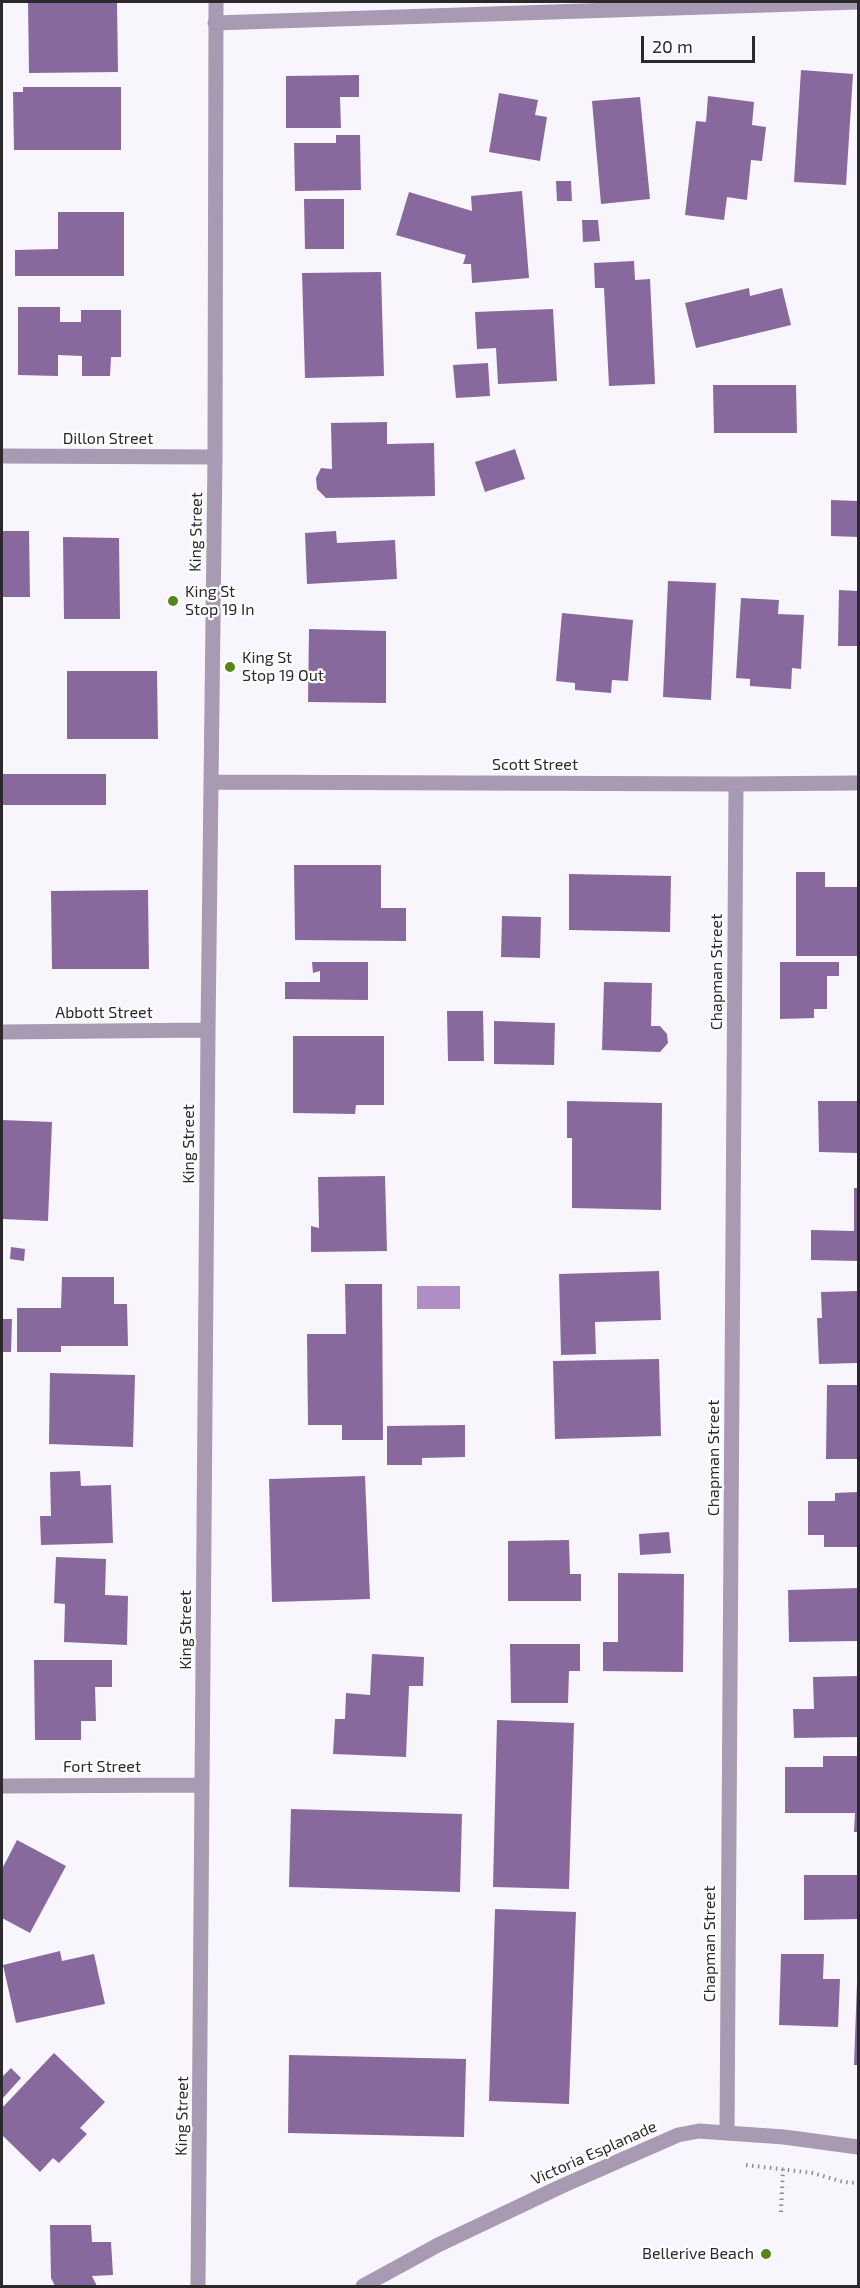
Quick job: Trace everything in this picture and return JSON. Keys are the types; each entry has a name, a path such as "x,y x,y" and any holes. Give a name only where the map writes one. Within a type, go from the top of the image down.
{"street":[{"name":"King Street","path":"198,2286 215,457 216,2"},
{"path":"215,23 858,2"},
{"name":"Dillon Street","path":"2,456 215,457"},
{"name":"Scott Street","path":"212,782 858,783"},
{"name":"Chapman Street","path":"727,2133 736,784"},
{"name":"Abbott Street","path":"2,1032 208,1030"},
{"name":"Fort Street","path":"2,1785 202,1785"},
{"name":"Victoria Esplanade","path":"363,2286 438,2245 678,2135 699,2131 784,2137 858,2147"}],"path":[{"path":"781,2212 783,2169"}],"shaded area":[{"path":"417,1286 460,1286 460,1309 417,1309"}],"building":[{"path":"28,2 117,2 118,72 29,73"},
{"path":"801,70 853,74 846,185 794,182"},
{"path":"359,75 359,97 340,97 341,128 286,128 286,76"},
{"path":"23,87 121,87 121,150 14,150 13,92 23,92"},
{"path":"499,93 538,100 535,115 547,117 540,161 489,152"},
{"path":"708,96 754,102 752,125 766,127 762,161 751,160 747,200 727,197 724,220 685,215 696,121 706,122"},
{"path":"640,97 650,199 601,204 592,101"},
{"path":"336,135 360,135 361,190 295,191 294,143 336,143"},
{"path":"556,181 571,181 572,201 557,201"},
{"path":"522,191 529,278 472,283 471,264 463,264 466,255 396,235 409,192 472,211 471,196"},
{"path":"304,199 344,199 344,249 305,249"},
{"path":"58,212 124,212 124,276 15,276 15,250 58,249"},
{"path":"582,220 598,220 600,241 583,242"},
{"path":"634,261 635,280 650,279 655,384 609,386 604,288 595,288 594,263"},
{"path":"381,272 384,376 305,378 302,273"},
{"path":"749,288 750,296 782,288 791,325 696,348 685,303"},
{"path":"18,307 60,307 60,322 81,322 81,310 121,310 121,357 111,357 110,376 82,376 82,356 58,355 58,376 18,375"},
{"path":"553,309 557,381 498,384 496,348 477,349 475,312"},
{"path":"488,363 490,396 456,398 453,365"},
{"path":"713,385 796,385 797,433 714,433"},
{"path":"387,422 387,444 434,443 435,496 326,498 317,489 316,478 321,468 332,469 331,423"},
{"path":"515,449 525,479 485,492 475,462"},
{"path":"831,500 858,501 858,537 831,536"},
{"path":"2,531 29,531 30,597 2,597"},
{"path":"336,531 337,543 395,540 397,579 307,584 305,533"},
{"path":"63,537 119,538 120,619 64,619"},
{"path":"668,581 716,583 711,700 663,697"},
{"path":"839,590 858,591 858,646 838,646"},
{"path":"741,598 779,600 778,614 804,615 801,669 792,668 791,689 750,686 750,679 736,678"},
{"path":"562,613 633,620 628,681 612,680 611,693 575,690 575,683 556,681"},
{"path":"309,629 386,631 386,703 308,702"},
{"path":"67,671 157,671 158,739 67,739"},
{"path":"2,774 106,774 106,805 2,805"},
{"path":"294,865 381,865 381,908 406,908 406,941 295,940"},
{"path":"796,872 825,872 825,887 858,887 858,956 796,956"},
{"path":"569,874 671,876 670,932 569,930"},
{"path":"148,890 149,969 52,969 51,891"},
{"path":"502,916 541,917 540,958 501,957"},
{"path":"312,962 368,962 368,1000 285,999 285,982 320,982 320,971 313,973"},
{"path":"780,962 839,962 839,976 827,976 827,1009 814,1009 814,1018 780,1019"},
{"path":"604,982 652,983 651,1026 660,1026 667,1034 668,1043 660,1052 602,1050"},
{"path":"447,1011 483,1011 484,1061 448,1061"},
{"path":"494,1021 555,1023 554,1065 494,1064"},
{"path":"293,1036 384,1036 384,1105 356,1105 355,1114 293,1113"},
{"path":"567,1101 662,1103 661,1210 572,1208 572,1138 567,1138"},
{"path":"818,1101 858,1101 858,1153 819,1152"},
{"path":"2,1120 52,1122 48,1221 2,1219"},
{"path":"385,1176 387,1251 311,1252 311,1226 319,1228 318,1177"},
{"path":"854,1188 858,1188 858,1261 811,1260 811,1230 854,1231"},
{"path":"11,1247 25,1249 24,1261 10,1259"},
{"path":"659,1271 661,1320 595,1322 596,1354 561,1355 559,1274"},
{"path":"62,1277 114,1277 114,1304 127,1304 128,1346 61,1346 61,1352 17,1352 17,1308 61,1308"},
{"path":"345,1284 382,1284 383,1440 342,1440 342,1425 308,1425 307,1334 346,1334"},
{"path":"858,1291 858,1363 819,1364 817,1318 822,1318 821,1292"},
{"path":"2,1319 12,1319 11,1352 2,1352"},
{"path":"659,1359 661,1436 555,1439 553,1361"},
{"path":"50,1373 135,1375 133,1447 49,1444"},
{"path":"827,1385 858,1385 858,1459 826,1459"},
{"path":"465,1425 465,1457 422,1458 422,1465 387,1465 387,1426"},
{"path":"80,1471 81,1486 111,1485 113,1543 41,1545 40,1516 51,1516 50,1472"},
{"path":"365,1476 370,1599 272,1602 269,1479"},
{"path":"858,1492 858,1547 824,1547 824,1535 808,1535 808,1501 835,1501 835,1493"},
{"path":"669,1532 671,1553 640,1555 639,1534"},
{"path":"569,1540 570,1574 581,1574 581,1601 508,1601 508,1541"},
{"path":"56,1557 106,1559 105,1595 128,1596 127,1645 64,1642 65,1604 54,1603"},
{"path":"618,1573 684,1574 683,1672 603,1671 603,1642 618,1642"},
{"path":"858,1588 858,1641 789,1642 788,1590"},
{"path":"510,1644 580,1644 580,1671 569,1671 568,1703 511,1703"},
{"path":"372,1654 424,1657 423,1686 409,1686 406,1757 333,1754 335,1719 345,1719 346,1693 370,1695"},
{"path":"34,1660 112,1660 112,1687 95,1687 96,1721 81,1721 81,1740 35,1740"},
{"path":"858,1676 858,1737 794,1738 793,1709 814,1709 813,1677"},
{"path":"497,1720 574,1723 569,1889 493,1887"},
{"path":"823,1756 857,1756 858,1832 854,1832 855,1813 785,1813 785,1767 823,1767"},
{"path":"291,1809 462,1814 460,1892 289,1887"},
{"path":"17,1840 66,1866 30,1933 2,1918 2,1869"},
{"path":"804,1875 858,1875 858,1919 804,1920"},
{"path":"495,1909 576,1912 569,2104 489,2101"},
{"path":"60,1951 62,1961 94,1954 105,2004 16,2023 3,1965"},
{"path":"781,1954 824,1954 823,1979 840,1979 838,2027 779,2025"},
{"path":"857,1983 858,2065 854,2065"},
{"path":"54,2053 105,2102 80,2128 87,2134 59,2163 53,2158 40,2172 2,2135 2,2108"},
{"path":"289,2055 466,2059 464,2137 288,2133"},
{"path":"11,2068 21,2078 2,2099 2,2077"},
{"path":"50,2225 91,2225 92,2242 111,2242 113,2275 92,2276 97,2286 55,2286 51,2278"}],"place":[{"name":"King St Stop 19 In","path":"173,601"},
{"name":"King St Stop 19 Out","path":"230,667"},
{"name":"Bellerive Beach","path":"766,2254"}]}
